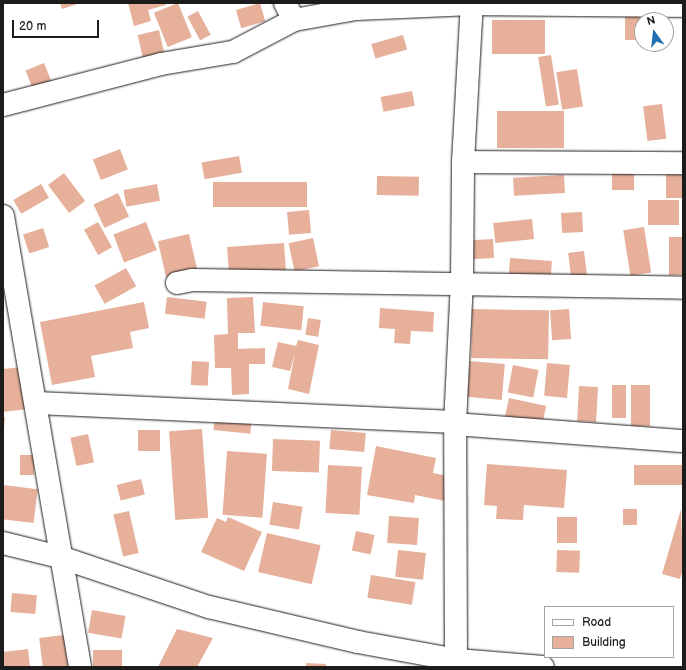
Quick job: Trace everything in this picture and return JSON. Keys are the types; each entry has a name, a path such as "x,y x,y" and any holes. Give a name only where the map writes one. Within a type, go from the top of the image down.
{"street":[{"path":"457,664 455,423 462,283 463,162 472,4"},
{"path":"3,104 161,64 233,52 290,11 472,4 683,6"},
{"path":"463,162 683,163"},
{"path":"3,216 37,403 60,557 80,667"},
{"path":"177,283 192,280 462,283 683,288"},
{"path":"37,403 455,423 683,441"},
{"path":"3,543 60,557 209,608 457,664 543,667"}],"building":[{"path":"60,3 80,3 62,9"},
{"path":"128,3 166,3 166,5 148,10 151,21 134,26"},
{"path":"178,3 192,37 168,47 154,13"},
{"path":"260,3 265,21 241,28 236,10"},
{"path":"198,11 211,35 200,40 187,17"},
{"path":"625,15 634,15 634,40 625,40"},
{"path":"492,20 545,20 545,54 492,54"},
{"path":"159,30 165,56 144,61 138,35"},
{"path":"403,35 407,49 375,59 371,44"},
{"path":"551,55 559,104 546,106 538,57"},
{"path":"44,63 52,83 34,91 25,70"},
{"path":"577,69 583,107 562,110 556,72"},
{"path":"412,91 415,106 383,112 381,97"},
{"path":"662,104 666,139 647,141 643,106"},
{"path":"497,111 564,111 564,148 497,148"},
{"path":"120,149 128,170 101,180 93,159"},
{"path":"239,156 242,173 205,179 202,163"},
{"path":"666,169 683,169 683,198 666,198"},
{"path":"612,172 634,172 634,190 612,190"},
{"path":"64,173 85,201 69,213 48,185"},
{"path":"564,175 565,193 514,196 513,178"},
{"path":"377,176 419,177 419,196 377,195"},
{"path":"213,182 307,182 307,207 213,207"},
{"path":"41,184 49,198 21,214 13,200"},
{"path":"157,184 160,201 126,207 124,190"},
{"path":"118,193 129,217 105,228 94,204"},
{"path":"648,200 679,200 679,225 648,225"},
{"path":"309,210 311,233 289,235 287,212"},
{"path":"582,212 583,232 562,233 561,213"},
{"path":"532,219 534,239 495,243 493,223"},
{"path":"98,222 112,247 98,255 84,230"},
{"path":"146,222 157,250 124,263 113,235"},
{"path":"644,227 651,272 630,276 623,230"},
{"path":"43,228 49,247 29,254 23,234"},
{"path":"189,234 197,270 166,277 158,241"},
{"path":"669,237 683,237 683,275 669,275"},
{"path":"313,238 319,266 295,272 289,243"},
{"path":"493,239 494,258 471,259 470,240"},
{"path":"284,243 286,273 229,277 227,247"},
{"path":"584,251 587,277 571,279 568,253"},
{"path":"510,258 552,261 550,283 508,280"},
{"path":"126,268 136,286 105,304 95,285"},
{"path":"167,297 207,302 205,319 165,314"},
{"path":"253,297 255,333 238,333 238,349 265,348 265,364 249,364 249,394 232,395 231,368 215,368 214,335 228,334 227,298"},
{"path":"144,302 149,328 130,332 133,348 91,356 95,377 52,385 40,322"},
{"path":"263,302 304,306 301,330 260,326"},
{"path":"380,308 434,312 433,332 411,331 410,344 394,343 395,329 379,328"},
{"path":"472,309 549,310 548,359 471,358"},
{"path":"569,309 571,339 552,340 550,310"},
{"path":"308,318 321,320 318,337 305,335"},
{"path":"298,340 319,345 309,394 288,389 295,353 290,371 272,367 278,342 296,346"},
{"path":"192,361 209,362 208,386 191,385"},
{"path":"470,361 505,364 502,400 467,397"},
{"path":"547,363 570,365 567,398 544,396"},
{"path":"513,365 539,370 533,397 508,392"},
{"path":"22,367 27,409 3,412 3,369"},
{"path":"612,385 626,385 626,418 612,418"},
{"path":"631,385 650,385 650,426 631,426"},
{"path":"579,386 598,387 596,422 577,421"},
{"path":"509,398 546,406 542,424 505,417"},
{"path":"215,415 252,419 250,434 213,430"},
{"path":"3,417 5,417 4,428 3,428"},
{"path":"202,429 208,518 175,520 169,431"},
{"path":"138,430 160,430 160,451 138,451"},
{"path":"331,430 366,433 364,452 329,449"},
{"path":"88,434 94,462 76,466 70,438"},
{"path":"273,439 320,441 319,473 272,471"},
{"path":"376,446 436,458 433,473 449,476 445,501 415,495 414,503 367,495"},
{"path":"227,451 267,454 262,518 223,515"},
{"path":"20,455 34,455 34,475 20,475"},
{"path":"487,464 567,470 564,508 524,505 523,520 496,519 497,506 484,505"},
{"path":"328,465 362,467 359,515 325,513"},
{"path":"634,465 683,465 683,485 634,485"},
{"path":"141,479 145,495 121,501 117,485"},
{"path":"3,485 38,489 34,523 3,519"},
{"path":"273,502 303,507 299,529 269,525"},
{"path":"623,509 637,509 637,525 623,525"},
{"path":"681,509 683,569 680,579 662,574"},
{"path":"129,511 139,553 123,556 113,515"},
{"path":"389,516 419,518 417,545 387,543"},
{"path":"228,517 262,532 244,571 201,552 217,518 226,522"},
{"path":"557,517 577,517 577,543 557,543"},
{"path":"356,531 375,535 370,555 352,551"},
{"path":"267,533 321,545 312,584 258,572"},
{"path":"398,550 426,553 423,580 395,577"},
{"path":"557,550 580,551 579,573 556,572"},
{"path":"371,575 415,582 412,605 367,598"},
{"path":"12,593 37,595 35,614 10,612"},
{"path":"92,610 125,616 121,639 88,633"},
{"path":"177,629 213,638 197,667 158,667"},
{"path":"64,635 68,667 43,667 39,638"},
{"path":"28,649 30,667 3,667 3,652"},
{"path":"93,650 122,650 122,667 93,667"},
{"path":"306,663 326,664 326,667 306,667"}]}
